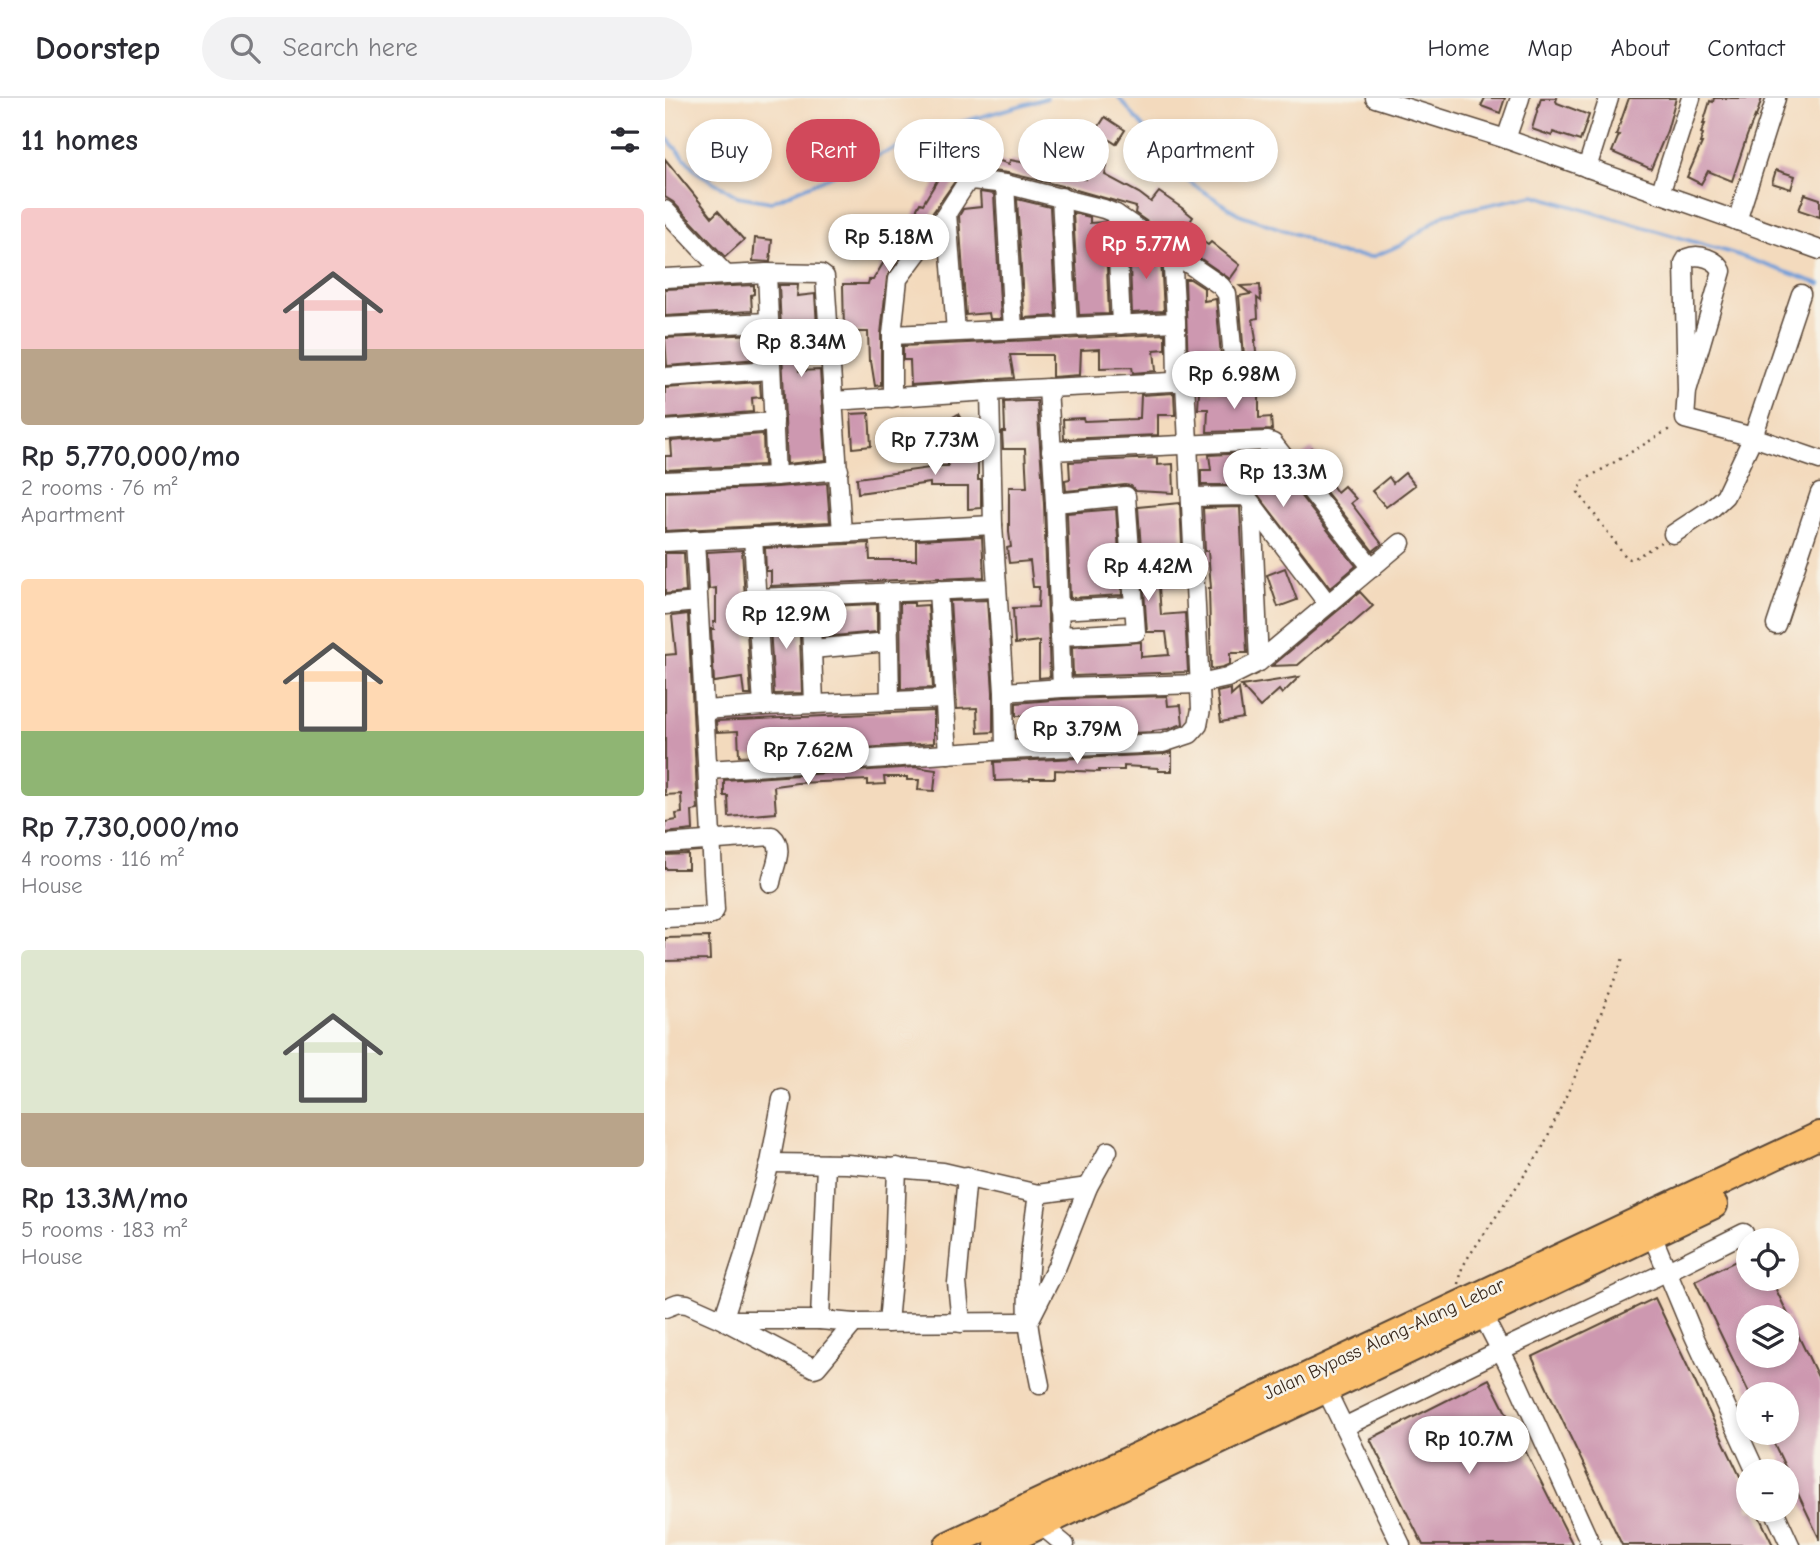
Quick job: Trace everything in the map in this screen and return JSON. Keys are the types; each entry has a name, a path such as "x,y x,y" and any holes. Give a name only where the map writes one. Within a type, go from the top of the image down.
{"highway":[{"name":"Jalan Bypass Alang-Alang Lebar","path":"948,1545 1471,1306 1820,1135"},
{"name":"Jalan Bypass Alang-Alang Lebar","path":"998,1545 1326,1390 1471,1306 1651,1235 1820,1155"}],"street":[{"path":"1375,98 1424,106 1506,139 1820,250"},
{"path":"1506,139 1520,98"},
{"path":"1587,168 1609,98"},
{"path":"1660,194 1691,98"},
{"path":"1737,221 1776,98"},
{"path":"893,398 892,335 898,279 967,182 972,180 1005,184 1061,197 1116,214 1221,285 1227,294 1235,379"},
{"path":"1005,184 1013,330"},
{"path":"1061,197 1068,327"},
{"path":"665,210 726,275"},
{"path":"947,213 957,332"},
{"path":"1116,214 1121,325"},
{"path":"708,770 1005,750 1163,743 1190,734 1198,725 1201,709 1188,445 1172,252"},
{"path":"1687,391 1722,271 1716,261 1695,256 1687,258 1684,263 1687,391 1685,419 1753,437 1820,460"},
{"path":"767,272 776,476"},
{"path":"665,278 767,272 821,274 825,277 842,533"},
{"path":"1673,534 1711,509 1725,496 1753,437 1801,295"},
{"path":"665,327 768,321"},
{"path":"892,335 1176,322"},
{"path":"665,377 771,370"},
{"path":"833,401 1274,377"},
{"path":"1048,388 1062,688"},
{"path":"990,391 993,525 1005,750"},
{"path":"665,430 774,422"},
{"path":"1051,451 1268,441 1273,443 1372,568"},
{"path":"665,481 839,470"},
{"path":"1776,625 1820,493"},
{"path":"1055,503 1126,496 1136,632 1060,636"},
{"path":"1191,497 1246,496 1328,604"},
{"path":"1252,504 1259,662"},
{"path":"665,542 993,525"},
{"path":"753,537 763,706"},
{"path":"665,918 708,916 715,910 695,541"},
{"path":"1004,692 1200,684 1227,678 1259,662 1401,543"},
{"path":"757,598 996,587"},
{"path":"938,590 947,754"},
{"path":"887,592 890,701"},
{"path":"810,596 814,704"},
{"path":"665,605 698,602"},
{"path":"1058,610 1134,606"},
{"path":"812,649 888,642"},
{"path":"703,710 944,699"},
{"path":"665,844 774,837 778,842 779,852 771,883"},
{"path":"723,1320 770,1163 782,1099"},
{"path":"1028,1322 1057,1266 1088,1187 1108,1151"},
{"path":"770,1163 897,1167 967,1176 1038,1194 1088,1187"},
{"path":"820,1320 826,1164"},
{"path":"888,1323 894,1257 897,1167"},
{"path":"961,1323 957,1283 967,1176"},
{"path":"1038,1194 1028,1288 1028,1322 1040,1385"},
{"path":"1651,1235 1750,1459"},
{"path":"1344,1427 1736,1237"},
{"path":"665,1308 678,1303 687,1304 814,1368 854,1323"},
{"path":"1471,1306 1501,1350 1591,1545"},
{"path":"723,1320 820,1320 854,1323 1028,1322"},
{"path":"1326,1390 1401,1545"},
{"path":"1779,1522 1790,1545"},
{"path":"1041,1525 1065,1545"}],"path":[{"path":"1673,534 1630,559 1578,492 1583,481 1685,419"},
{"path":"1471,1306 1462,1268 1541,1151 1577,1072 1624,956"}],"building":[{"path":"1485,98 1505,98 1500,113 1481,106"},
{"path":"1541,98 1557,98 1557,103 1589,115 1580,141 1553,132 1552,136 1532,129"},
{"path":"1629,98 1676,98 1667,131 1651,169 1612,152"},
{"path":"1714,98 1762,98 1732,181 1708,171 1701,184 1687,177 1702,143 1703,124 1710,101 1713,102"},
{"path":"1109,120 1123,129 1116,144 1109,139"},
{"path":"665,159 712,217 718,211 744,240 725,257 673,202 665,197"},
{"path":"1018,161 1018,175 1004,172 1004,162"},
{"path":"1776,170 1795,176 1791,189 1772,183"},
{"path":"1109,177 1151,202 1159,192 1193,217 1185,229 1208,245 1211,242 1240,265 1230,279 1135,213 1136,207 1045,182 1109,182"},
{"path":"936,182 955,182 887,277 881,334 881,385 875,386 869,361 868,332 844,332 843,284 868,284 869,280 873,280 885,260 881,258 891,240 888,238 898,218 909,224 920,203 923,204"},
{"path":"980,192 994,194 1001,319 990,319 989,313 966,315 959,216 963,209 981,207"},
{"path":"1805,194 1820,199 1820,217 1799,210"},
{"path":"1017,199 1050,207 1056,316 1024,318"},
{"path":"1073,213 1090,217 1090,223 1105,222 1109,314 1079,315"},
{"path":"755,238 772,240 770,262 753,261"},
{"path":"1129,243 1138,243 1148,250 1147,256 1161,259 1164,311 1132,313"},
{"path":"1185,279 1190,279 1204,288 1204,301 1216,299 1222,367 1188,369"},
{"path":"754,285 754,294 751,295 752,311 665,316 665,289"},
{"path":"779,285 798,285 797,296 815,294 818,343 796,346 799,371 820,370 826,460 787,464"},
{"path":"1260,285 1261,301 1257,298 1258,318 1253,319 1257,366 1245,367 1239,296 1251,294 1240,286"},
{"path":"758,334 759,359 667,366 665,338"},
{"path":"1165,334 1165,349 1154,350 1156,371 1133,373 1132,367 1100,368 1100,349 1081,350 1080,375 1052,377 1052,355 1010,355 1014,378 911,385 910,360 903,360 903,346"},
{"path":"760,382 761,397 752,398 753,412 665,419 665,388"},
{"path":"1259,389 1259,418 1271,417 1272,430 1207,432 1208,409 1198,409 1199,392"},
{"path":"1174,393 1175,415 1158,415 1158,435 1064,439 1063,419 1136,419 1140,418 1141,395"},
{"path":"1037,401 1044,504 1050,677 1039,678 1039,641 1015,644 1013,608 1038,607 1039,587 1033,587 1030,561 1009,563 1007,548 1011,547 1009,487 1027,487 1025,449 1003,449 1002,432 1005,432 1004,402"},
{"path":"869,413 871,446 853,448 851,414"},
{"path":"958,414 971,436 947,450 934,428"},
{"path":"763,434 764,465 665,470 665,456 672,456 671,441"},
{"path":"1312,448 1325,464 1320,469 1337,492 1344,486 1356,499 1351,503 1382,544 1373,551 1299,458"},
{"path":"948,451 978,451 981,508 968,509 968,487 930,487 930,483 858,493 857,478 930,466 948,466"},
{"path":"1266,452 1275,464 1275,475 1280,470 1356,566 1330,588 1251,486 1201,485 1201,470 1211,470 1209,455"},
{"path":"1157,458 1157,465 1173,464 1174,493 1136,491 1125,485 1066,491 1065,480 1070,479 1069,462"},
{"path":"1405,473 1415,485 1386,507 1372,491 1389,477 1393,483"},
{"path":"827,483 830,522 665,531 665,492"},
{"path":"1180,503 1184,585 1159,587 1161,615 1185,613 1188,672 1073,676 1072,647 1141,642 1141,657 1169,655 1166,632 1147,632 1138,507"},
{"path":"1240,507 1247,653 1230,653 1230,664 1211,669 1211,588 1208,551 1205,551 1203,508"},
{"path":"1116,509 1122,595 1070,598 1067,513"},
{"path":"982,537 984,577 771,586 771,571 766,571 765,548 869,543 870,560 916,560 916,540"},
{"path":"742,550 751,695 744,695 742,678 714,682 711,629 714,629 713,622 716,622 716,588 709,589 707,552"},
{"path":"665,553 684,553 686,592 665,594"},
{"path":"1285,568 1297,600 1278,607 1267,575"},
{"path":"1360,592 1373,606 1351,625 1329,641 1328,639 1298,665 1272,666"},
{"path":"987,600 993,732 978,733 977,708 957,709 950,601"},
{"path":"900,603 928,605 933,688 901,689"},
{"path":"877,604 877,632 823,637 822,623 827,623 827,606"},
{"path":"799,608 802,693 774,694 769,609"},
{"path":"688,614 698,810 692,811 693,830 665,833 665,822 677,820 676,814 682,813 681,794 665,795 665,655 676,654 672,616"},
{"path":"1299,677 1282,694 1279,690 1260,707 1241,686"},
{"path":"1231,689 1231,696 1239,689 1243,718 1221,722 1217,692"},
{"path":"1167,696 1168,706 1181,705 1183,724 1153,732 1112,734 1112,731 1075,736 1031,737 1030,716 1016,716 1016,703"},
{"path":"934,711 934,743 836,750 835,746 757,752 757,755 739,756 738,731 717,732 716,721"},
{"path":"1172,752 1172,771 1124,766 1124,770 1099,772 1055,770 1055,778 995,781 994,762"},
{"path":"915,767 936,770 934,791 918,790 919,780 907,780 907,777 884,777 885,784 868,785 868,780 797,783 774,786 776,813 729,817 728,796 724,796 724,780"},
{"path":"688,854 688,869 665,869 665,855"},
{"path":"709,937 710,960 665,961 665,938"},
{"path":"1736,1261 1736,1291 1777,1291 1783,1305 1736,1305 1736,1366 1695,1281"},
{"path":"1655,1298 1736,1468 1736,1522 1762,1522 1773,1545 1622,1545 1532,1357"},
{"path":"1799,1337 1820,1381 1820,1540 1799,1496 1799,1459 1781,1459 1775,1445 1799,1445 1799,1382 1744,1382 1737,1368 1799,1368"},
{"path":"1489,1379 1573,1545 1423,1545 1370,1439"}],"waterway":[{"path":"665,136 697,172 737,196 771,202 944,127 1047,98"},
{"path":"1119,98 1189,182 1239,214 1301,236 1334,253 1372,257 1401,245 1445,214 1534,195 1732,253 1820,284"}]}
